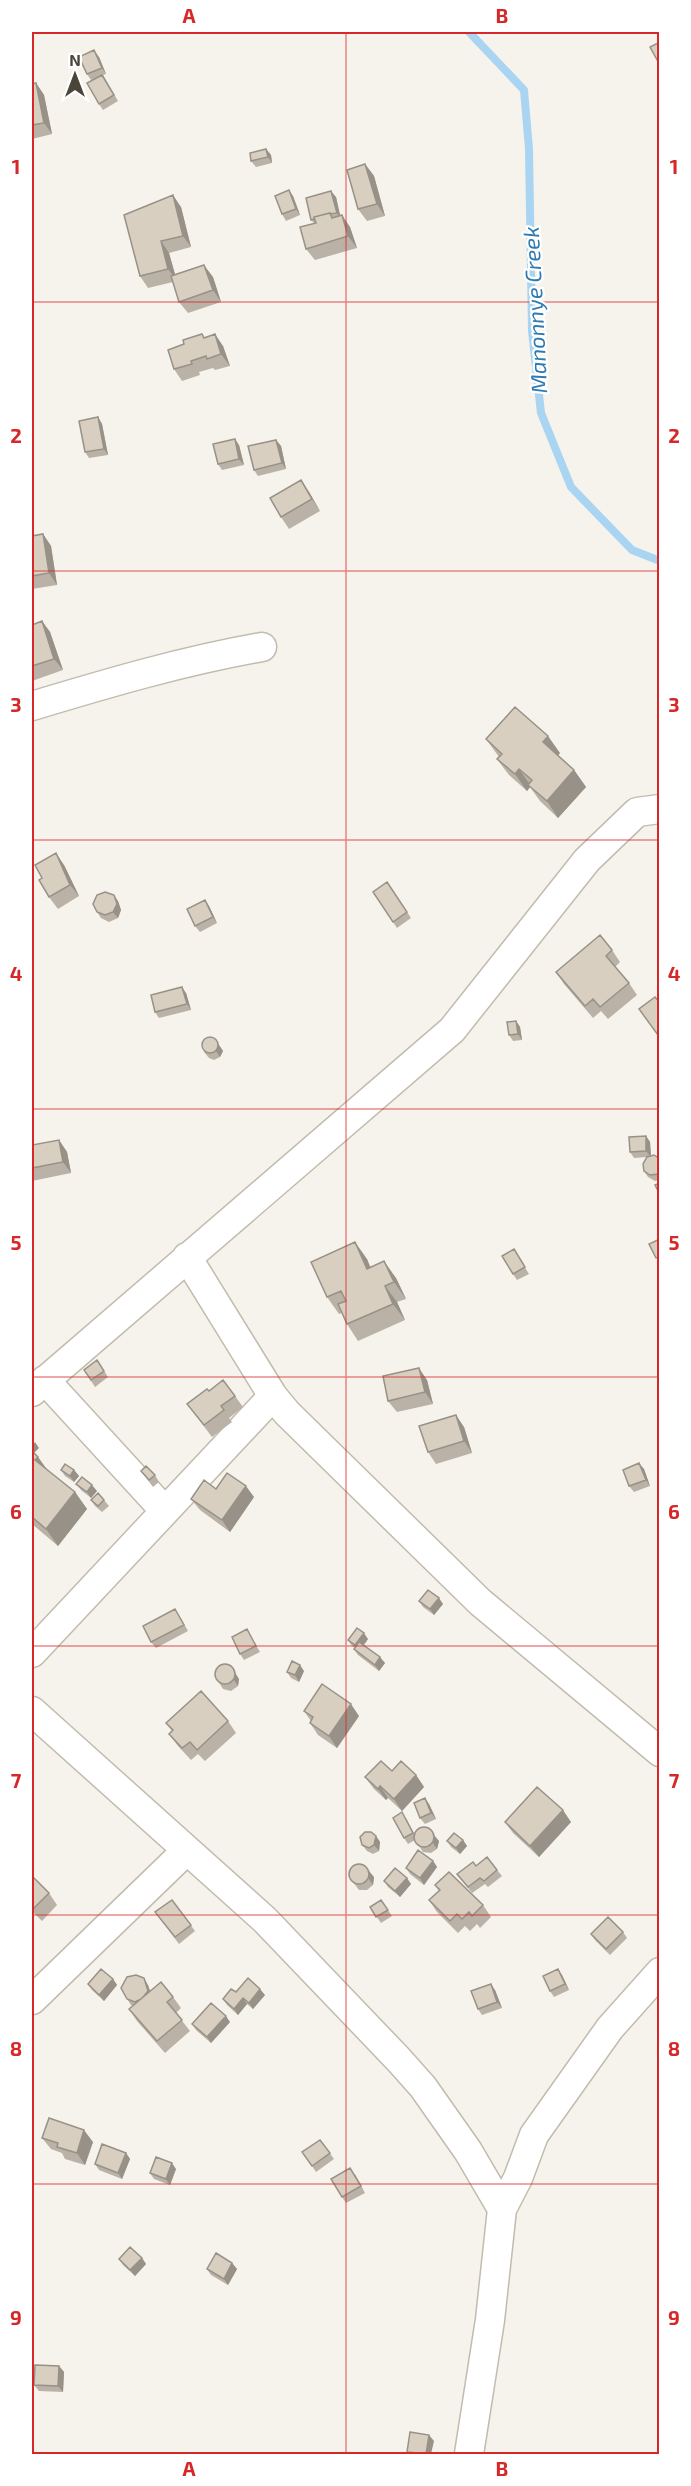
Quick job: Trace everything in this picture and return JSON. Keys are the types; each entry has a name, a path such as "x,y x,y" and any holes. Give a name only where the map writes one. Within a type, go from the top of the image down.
{"street":[{"path":"32,706 153,670 204,657 262,647"},
{"path":"164,1510 38,1386 452,1030 587,860 637,812 660,809"},
{"path":"187,1257 273,1396 287,1413 480,1602 660,1752"},
{"path":"32,1653 273,1396"},
{"path":"32,1710 265,1920 399,2060 423,2087 468,2151 502,2209"},
{"path":"32,2000 186,1851"},
{"path":"469,2454 490,2320 502,2209 518,2178 534,2135 610,2028 660,1972"}],"building":[{"path":"660,42 660,65 650,47"},
{"path":"94,50 102,68 87,74 79,57"},
{"path":"102,75 114,95 99,104 87,83"},
{"path":"36,83 44,123 32,125 32,84"},
{"path":"266,149 268,157 251,161 250,153"},
{"path":"365,164 377,204 358,209 347,170"},
{"path":"289,190 296,209 282,214 275,196"},
{"path":"331,191 337,213 314,217 311,220 306,198"},
{"path":"173,195 183,236 161,241 168,269 140,276 124,215"},
{"path":"330,213 332,218 342,215 348,236 306,249 300,227 316,223 314,217"},
{"path":"204,265 213,290 179,302 171,276"},
{"path":"202,334 204,338 215,334 221,354 207,359 206,356 191,361 192,364 174,369 168,350 184,344 183,340"},
{"path":"98,417 104,449 85,452 79,421"},
{"path":"235,439 239,459 218,464 213,444"},
{"path":"276,440 282,463 254,470 248,446"},
{"path":"301,480 312,499 281,517 270,498"},
{"path":"43,534 49,573 32,576 32,536"},
{"path":"42,621 54,659 32,666 32,625"},
{"path":"515,707 548,736 543,742 574,770 547,801 528,785 532,780 519,769 515,774 497,759 502,754 486,739"},
{"path":"56,853 70,885 49,897 39,880 42,878 35,865"},
{"path":"387,882 407,912 393,922 373,892"},
{"path":"105,892 114,895 117,904 113,912 105,915 97,912 93,904 97,895"},
{"path":"205,900 213,917 195,926 187,909"},
{"path":"600,935 612,950 606,956 629,983 600,1007 593,999 585,1006 556,972"},
{"path":"182,987 187,1004 155,1012 151,995"},
{"path":"655,997 660,1003 660,1034 658,1035 639,1009"},
{"path":"516,1021 518,1034 509,1035 507,1022"},
{"path":"210,1037 216,1039 218,1045 216,1051 210,1053 204,1051 202,1045 204,1039"},
{"path":"646,1136 646,1151 630,1152 629,1137"},
{"path":"59,1140 63,1162 32,1168 32,1145"},
{"path":"654,1155 660,1159 660,1172 650,1175 644,1171 643,1164 647,1157"},
{"path":"660,1183 660,1195 655,1185"},
{"path":"660,1239 660,1257 656,1258 649,1244"},
{"path":"355,1242 367,1269 384,1261 394,1282 385,1286 393,1304 347,1324 338,1304 346,1301 341,1291 327,1297 311,1262"},
{"path":"514,1249 525,1267 513,1274 502,1256"},
{"path":"97,1360 104,1371 91,1380 84,1370"},
{"path":"419,1368 425,1392 388,1401 383,1376"},
{"path":"223,1380 235,1396 221,1406 224,1410 204,1425 187,1404"},
{"path":"456,1415 464,1441 428,1452 419,1426"},
{"path":"32,1451 38,1457 35,1460 75,1492 46,1529 32,1517"},
{"path":"639,1463 646,1480 629,1486 623,1470"},
{"path":"65,1464 74,1470 70,1476 61,1470"},
{"path":"146,1466 155,1475 149,1480 141,1471"},
{"path":"227,1473 246,1486 222,1520 191,1499 204,1480 216,1489"},
{"path":"82,1477 92,1485 87,1492 76,1484"},
{"path":"98,1493 104,1500 98,1506 91,1500"},
{"path":"428,1590 439,1598 430,1609 419,1601"},
{"path":"175,1609 184,1625 151,1642 143,1626"},
{"path":"357,1628 364,1633 355,1645 348,1640"},
{"path":"247,1629 256,1646 240,1654 232,1637"},
{"path":"359,1642 380,1657 375,1665 354,1649"},
{"path":"292,1661 300,1665 295,1675 287,1672"},
{"path":"225,1664 232,1667 235,1674 232,1681 225,1684 218,1681 215,1674 218,1667"},
{"path":"322,1684 351,1704 329,1736 310,1723 313,1717 304,1711"},
{"path":"201,1691 228,1721 197,1750 190,1742 182,1748 169,1734 173,1730 166,1723"},
{"path":"381,1761 392,1771 401,1761 416,1775 394,1799 380,1786 378,1789 365,1777"},
{"path":"537,1787 563,1810 530,1846 505,1822"},
{"path":"425,1798 431,1813 420,1818 414,1803"},
{"path":"402,1812 413,1833 404,1838 393,1818"},
{"path":"424,1827 431,1830 434,1837 431,1844 424,1847 417,1844 414,1837 417,1830"},
{"path":"365,1832 371,1832 376,1836 374,1845 369,1848 362,1845 360,1837"},
{"path":"454,1833 463,1840 456,1848 447,1841"},
{"path":"418,1850 433,1861 420,1878 406,1868"},
{"path":"487,1857 497,1870 484,1881 480,1878 468,1887 457,1874 473,1862 476,1866"},
{"path":"359,1864 366,1867 369,1874 366,1881 359,1884 352,1881 349,1874 352,1867"},
{"path":"395,1868 407,1878 395,1891 384,1881"},
{"path":"449,1872 483,1905 472,1916 469,1912 462,1919 457,1914 450,1921 429,1900 440,1890 435,1885"},
{"path":"32,1876 49,1893 33,1909 32,1907"},
{"path":"172,1900 191,1925 175,1937 155,1912"},
{"path":"381,1900 388,1910 376,1917 370,1907"},
{"path":"608,1917 623,1932 606,1949 591,1934"},
{"path":"101,1969 113,1979 99,1995 88,1984"},
{"path":"558,1969 565,1984 550,1991 543,1976"},
{"path":"136,1975 144,1978 148,1991 135,2002 127,1999 121,1988 127,1977"},
{"path":"248,1978 260,1989 249,2003 243,1998 234,2009 223,1999 231,1989 236,1992"},
{"path":"161,1982 173,1997 167,2002 182,2020 157,2041 129,2009"},
{"path":"491,1984 497,2002 478,2009 471,1991"},
{"path":"211,2003 226,2016 207,2037 192,2024"},
{"path":"49,2118 84,2130 77,2153 57,2147 58,2143 42,2138"},
{"path":"320,2140 330,2153 312,2166 302,2152"},
{"path":"102,2144 126,2153 118,2173 95,2164"},
{"path":"156,2157 172,2163 166,2179 150,2173"},
{"path":"350,2168 361,2186 342,2197 331,2179"},
{"path":"130,2247 142,2258 130,2270 119,2259"},
{"path":"216,2253 232,2263 224,2279 207,2269"},
{"path":"35,2365 59,2366 58,2386 34,2385"},
{"path":"410,2432 429,2435 426,2454 407,2452"}],"waterway":[{"name":"Manonnye Creek","path":"469,32 524,90 529,149 532,331 541,413 571,487 632,550 660,561"}]}
